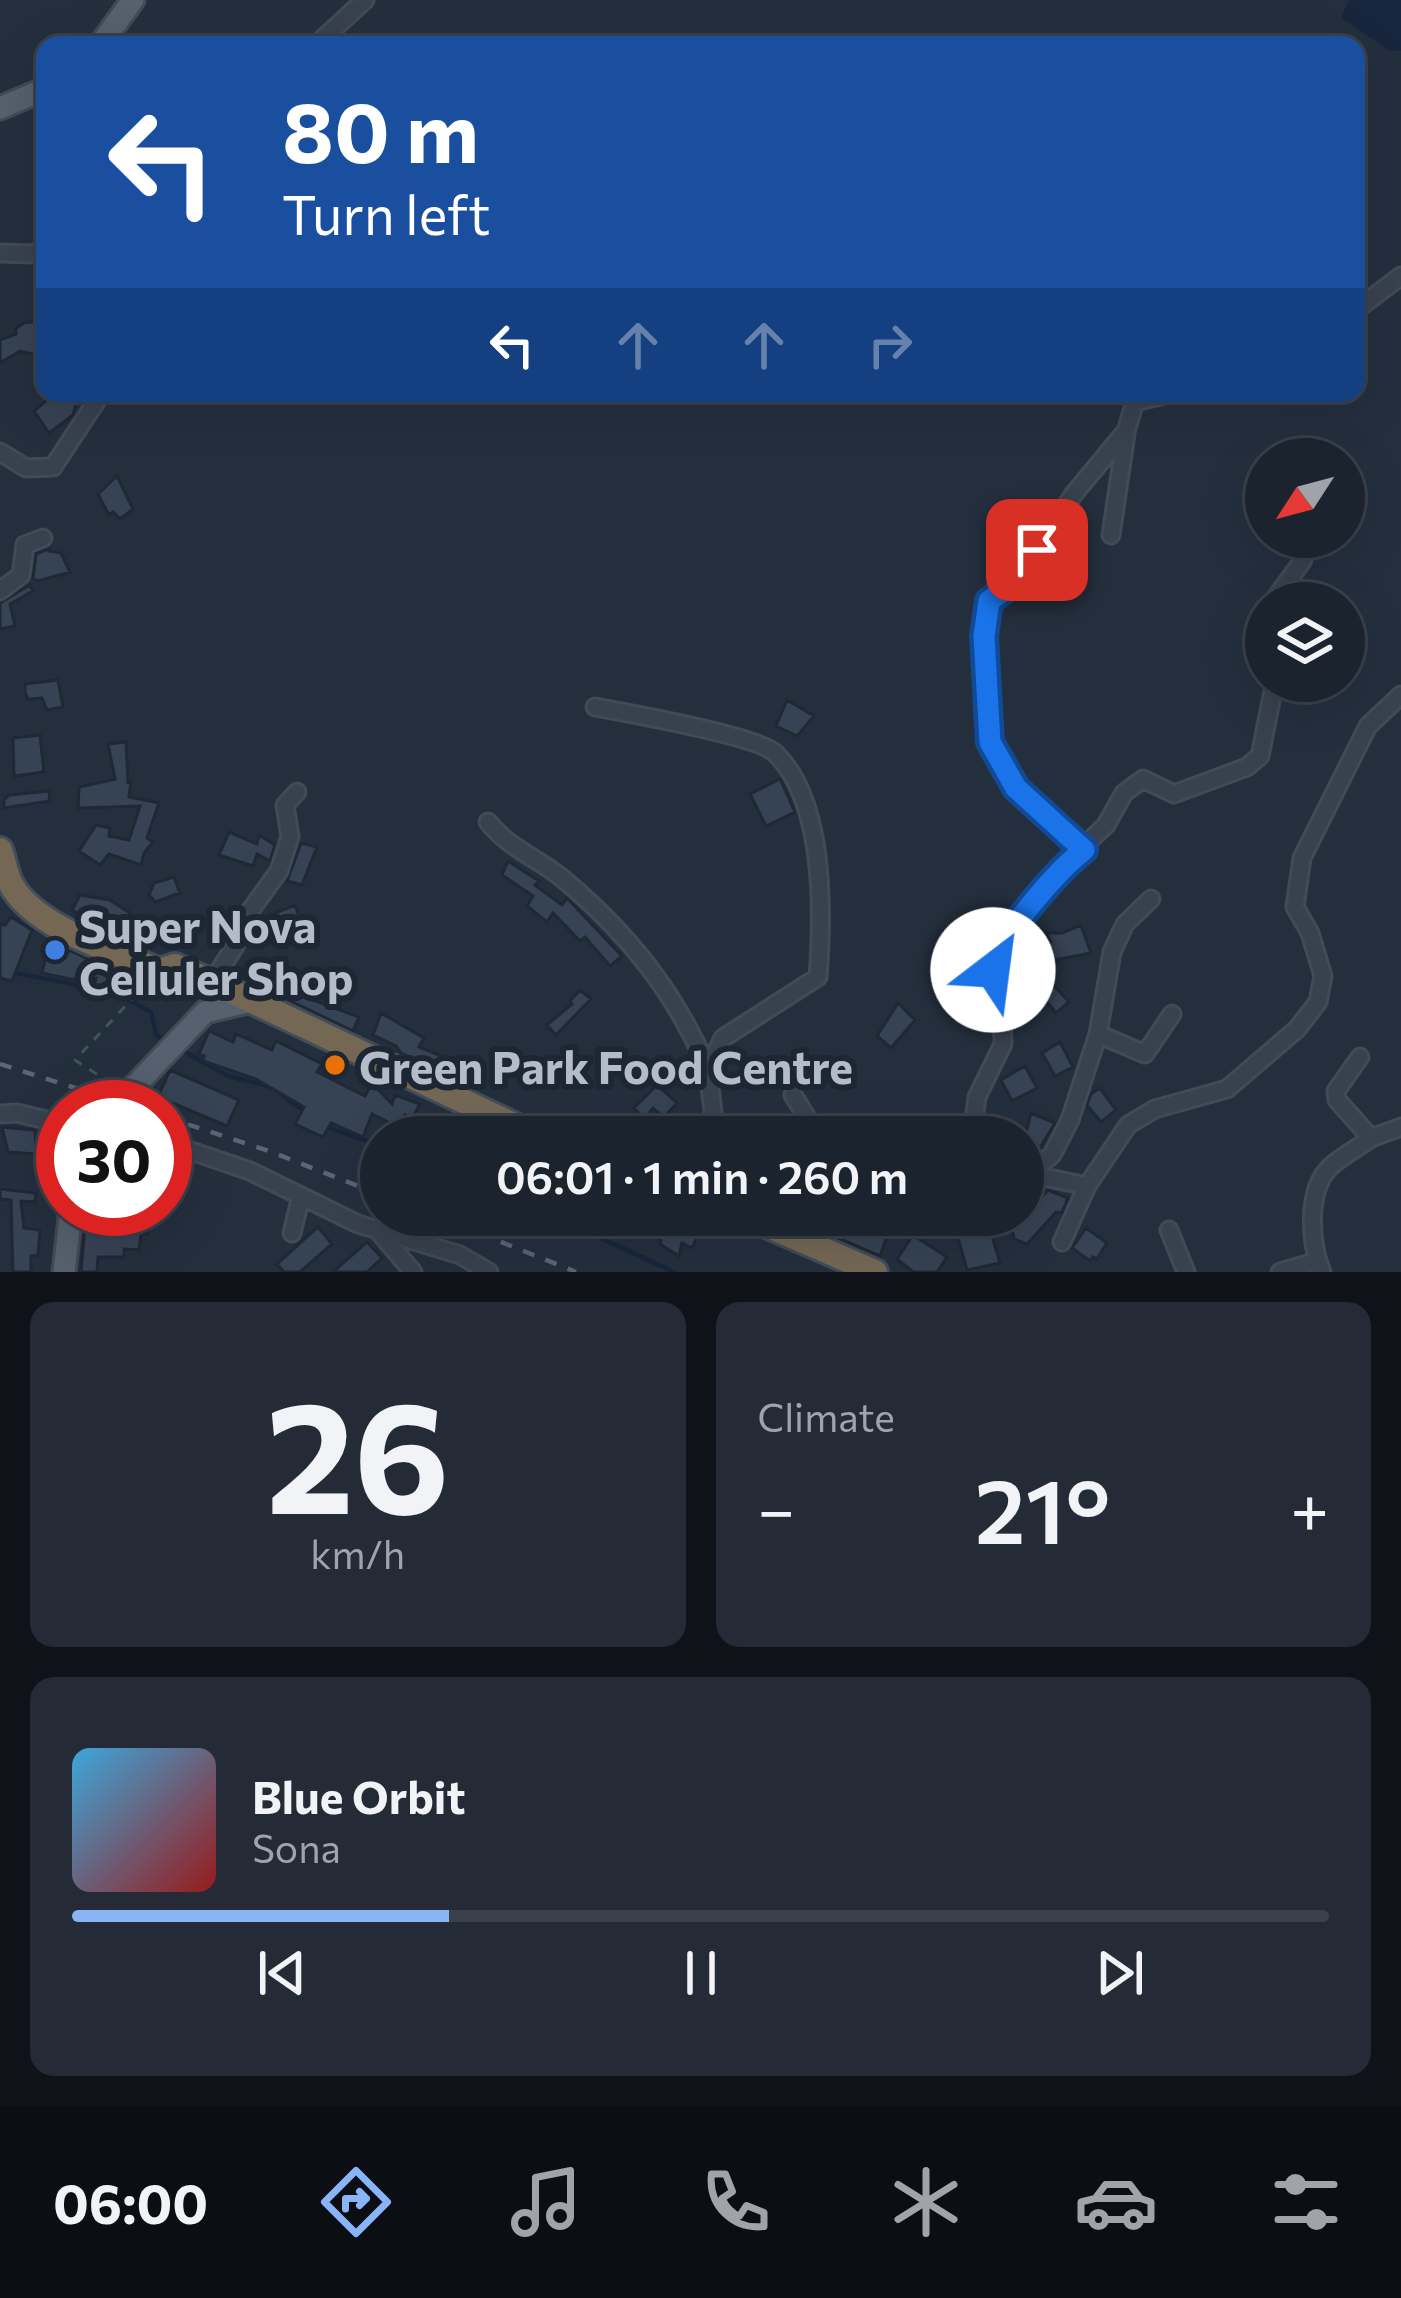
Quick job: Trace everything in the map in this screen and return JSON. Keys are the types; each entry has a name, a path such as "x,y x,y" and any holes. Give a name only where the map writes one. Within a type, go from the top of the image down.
{"highway":[{"path":"0,850 12,886 33,911 159,971 175,966 212,982 495,1116"},
{"path":"791,1236 875,1272"}],"main road":[{"path":"107,36 133,0"},
{"path":"0,108 36,93"},
{"path":"140,1080 205,1012 212,982"},
{"path":"205,1012 251,1001"},
{"path":"64,1272 68,1236"}],"street":[{"path":"326,36 365,0"},
{"path":"0,253 36,252"},
{"path":"1365,303 1401,276"},
{"path":"0,452 26,468 53,467 96,402"},
{"path":"1111,535 1130,402"},
{"path":"1084,850 1016,788 990,742 984,636 989,601 1018,580 1073,495 1126,430"},
{"path":"0,591 21,575 25,545 43,538"},
{"path":"1287,582 1303,560"},
{"path":"1062,1242 1088,1186 1128,1125 1155,1109 1227,1089 1297,1029 1318,1002 1323,976 1310,933 1294,907 1302,858 1368,726 1401,695"},
{"path":"975,1116 977,1097 1003,1044 995,956 1065,864 1106,826 1124,793 1139,778 1174,794 1247,767 1260,756 1271,702"},
{"path":"595,707 773,750 802,793 816,854 821,935 818,976 723,1038 708,1070"},
{"path":"212,982 235,946 242,922 279,871 290,837 285,806 297,792"},
{"path":"488,822 504,843 560,877 644,958 683,1015 708,1070 713,1116"},
{"path":"1044,1161 1070,1120 1098,1034 1112,952 1125,924 1151,899"},
{"path":"1098,1034 1145,1054 1172,1014"},
{"path":"1360,1057 1336,1091 1337,1100 1371,1138"},
{"path":"793,1095 806,1116"},
{"path":"0,1114 36,1118"},
{"path":"1280,1272 1320,1267 1313,1225 1317,1192 1328,1169 1371,1138 1401,1127"},
{"path":"192,1151 250,1171 360,1222"},
{"path":"1044,1178 1088,1186"},
{"path":"292,1233 301,1196"},
{"path":"1169,1230 1186,1272"},
{"path":"382,1236 413,1272"},
{"path":"397,1236 460,1255 490,1272"}],"path":[{"path":"98,1080 75,1060 149,981"}],"water":[{"path":"1349,0 1401,0 1401,51 1390,51 1341,18"}],"building":[{"path":"36,321 36,355 20,351 0,363 0,340 16,334 24,323"},
{"path":"45,402 78,402 73,415 49,433 34,411"},
{"path":"117,476 133,509 120,519 113,512 109,515 98,494"},
{"path":"50,548 61,553 70,572 38,581 33,578 36,554"},
{"path":"30,585 33,591 10,604 15,626 0,629 0,603"},
{"path":"58,680 63,707 47,710 42,698 28,699 25,684"},
{"path":"787,700 814,716 797,736 776,726"},
{"path":"40,735 44,772 14,776 13,738"},
{"path":"126,742 129,797 159,803 147,838 153,842 141,865 109,854 100,865 79,851 96,825 110,828 109,836 129,840 140,806 78,808 79,787 115,779 108,744"},
{"path":"780,779 795,812 766,826 750,794"},
{"path":"49,791 50,801 4,808 9,795"},
{"path":"229,832 257,844 259,835 275,845 270,861 257,854 253,866 219,855"},
{"path":"301,843 317,847 302,885 287,881"},
{"path":"508,861 539,881 535,885 562,905 567,898 622,956 610,966 585,937 580,941 553,913 547,922 527,906 533,896 502,875"},
{"path":"174,877 180,893 155,902 149,895 154,883"},
{"path":"80,895 110,900 130,913 124,935 72,910"},
{"path":"295,905 303,929 271,942 260,919"},
{"path":"11,917 32,930 12,981 0,978 0,924"},
{"path":"1081,925 1091,953 1055,960 1046,945 1051,942 1046,933"},
{"path":"50,941 131,977 119,995 94,985 96,978 42,973"},
{"path":"1049,980 1069,1002 1056,1013 1038,991"},
{"path":"287,981 312,994 310,999 359,1017 353,1031 280,996"},
{"path":"580,990 591,999 556,1035 547,1025 572,1004"},
{"path":"898,1003 915,1020 891,1048 877,1036"},
{"path":"381,1013 424,1038 419,1047 474,1069 467,1085 373,1035"},
{"path":"209,1031 233,1042 236,1034 272,1050 276,1041 322,1064 317,1072 365,1096 372,1083 392,1104 395,1095 420,1104 414,1116 360,1116 360,1136 331,1123 323,1137 295,1124 304,1107 256,1079 203,1061 199,1054"},
{"path":"1060,1042 1073,1067 1055,1076 1042,1053"},
{"path":"1025,1066 1037,1088 1012,1101 1001,1080"},
{"path":"170,1070 239,1100 227,1126 192,1111 192,1080 166,1080"},
{"path":"657,1085 677,1103 665,1116 653,1108 641,1116 634,1108"},
{"path":"1100,1088 1116,1110 1101,1122 1087,1105"},
{"path":"1044,1118 1055,1123 1044,1141"},
{"path":"2,1127 35,1130 36,1154 8,1152"},
{"path":"0,1189 36,1193 35,1202 21,1201 24,1228 36,1230 40,1236 38,1255 31,1256 31,1272 13,1272 11,1200 0,1199"},
{"path":"1048,1190 1068,1198 1062,1213 1056,1212 1044,1225"},
{"path":"318,1227 332,1244 300,1272 284,1272 277,1264"},
{"path":"1086,1228 1107,1243 1097,1259 1090,1261 1072,1248"},
{"path":"84,1236 141,1236 139,1250 124,1249 124,1257 98,1257 97,1272 81,1272"},
{"path":"652,1236 697,1236 692,1248 682,1243 679,1256 660,1244"},
{"path":"833,1236 887,1236 880,1256"},
{"path":"912,1236 947,1257 937,1272 913,1272 897,1259"},
{"path":"958,1236 992,1236 1000,1263 967,1270"},
{"path":"1013,1236 1034,1236 1027,1244"},
{"path":"367,1242 382,1258 367,1272 333,1272"}],"waterway":[{"path":"0,970 114,992 151,1012 156,1035 168,1042"},
{"path":"178,1048 228,1076 272,1087 305,1112"},
{"path":"324,1126 360,1139"},
{"path":"596,1236 674,1272"}],"railway":[{"path":"0,1064 50,1080"},
{"path":"192,1126 360,1187"},
{"path":"486,1236 576,1272"}],"place":[{"name":"Super Nova Celluler Shop","path":"55,950"},
{"name":"Green Park Food Centre","path":"335,1065"}],"route":[{"path":"993,970 1005,941 1065,864 1084,850 1016,788 990,742 984,636 989,601 1018,580 1037,550"}]}
